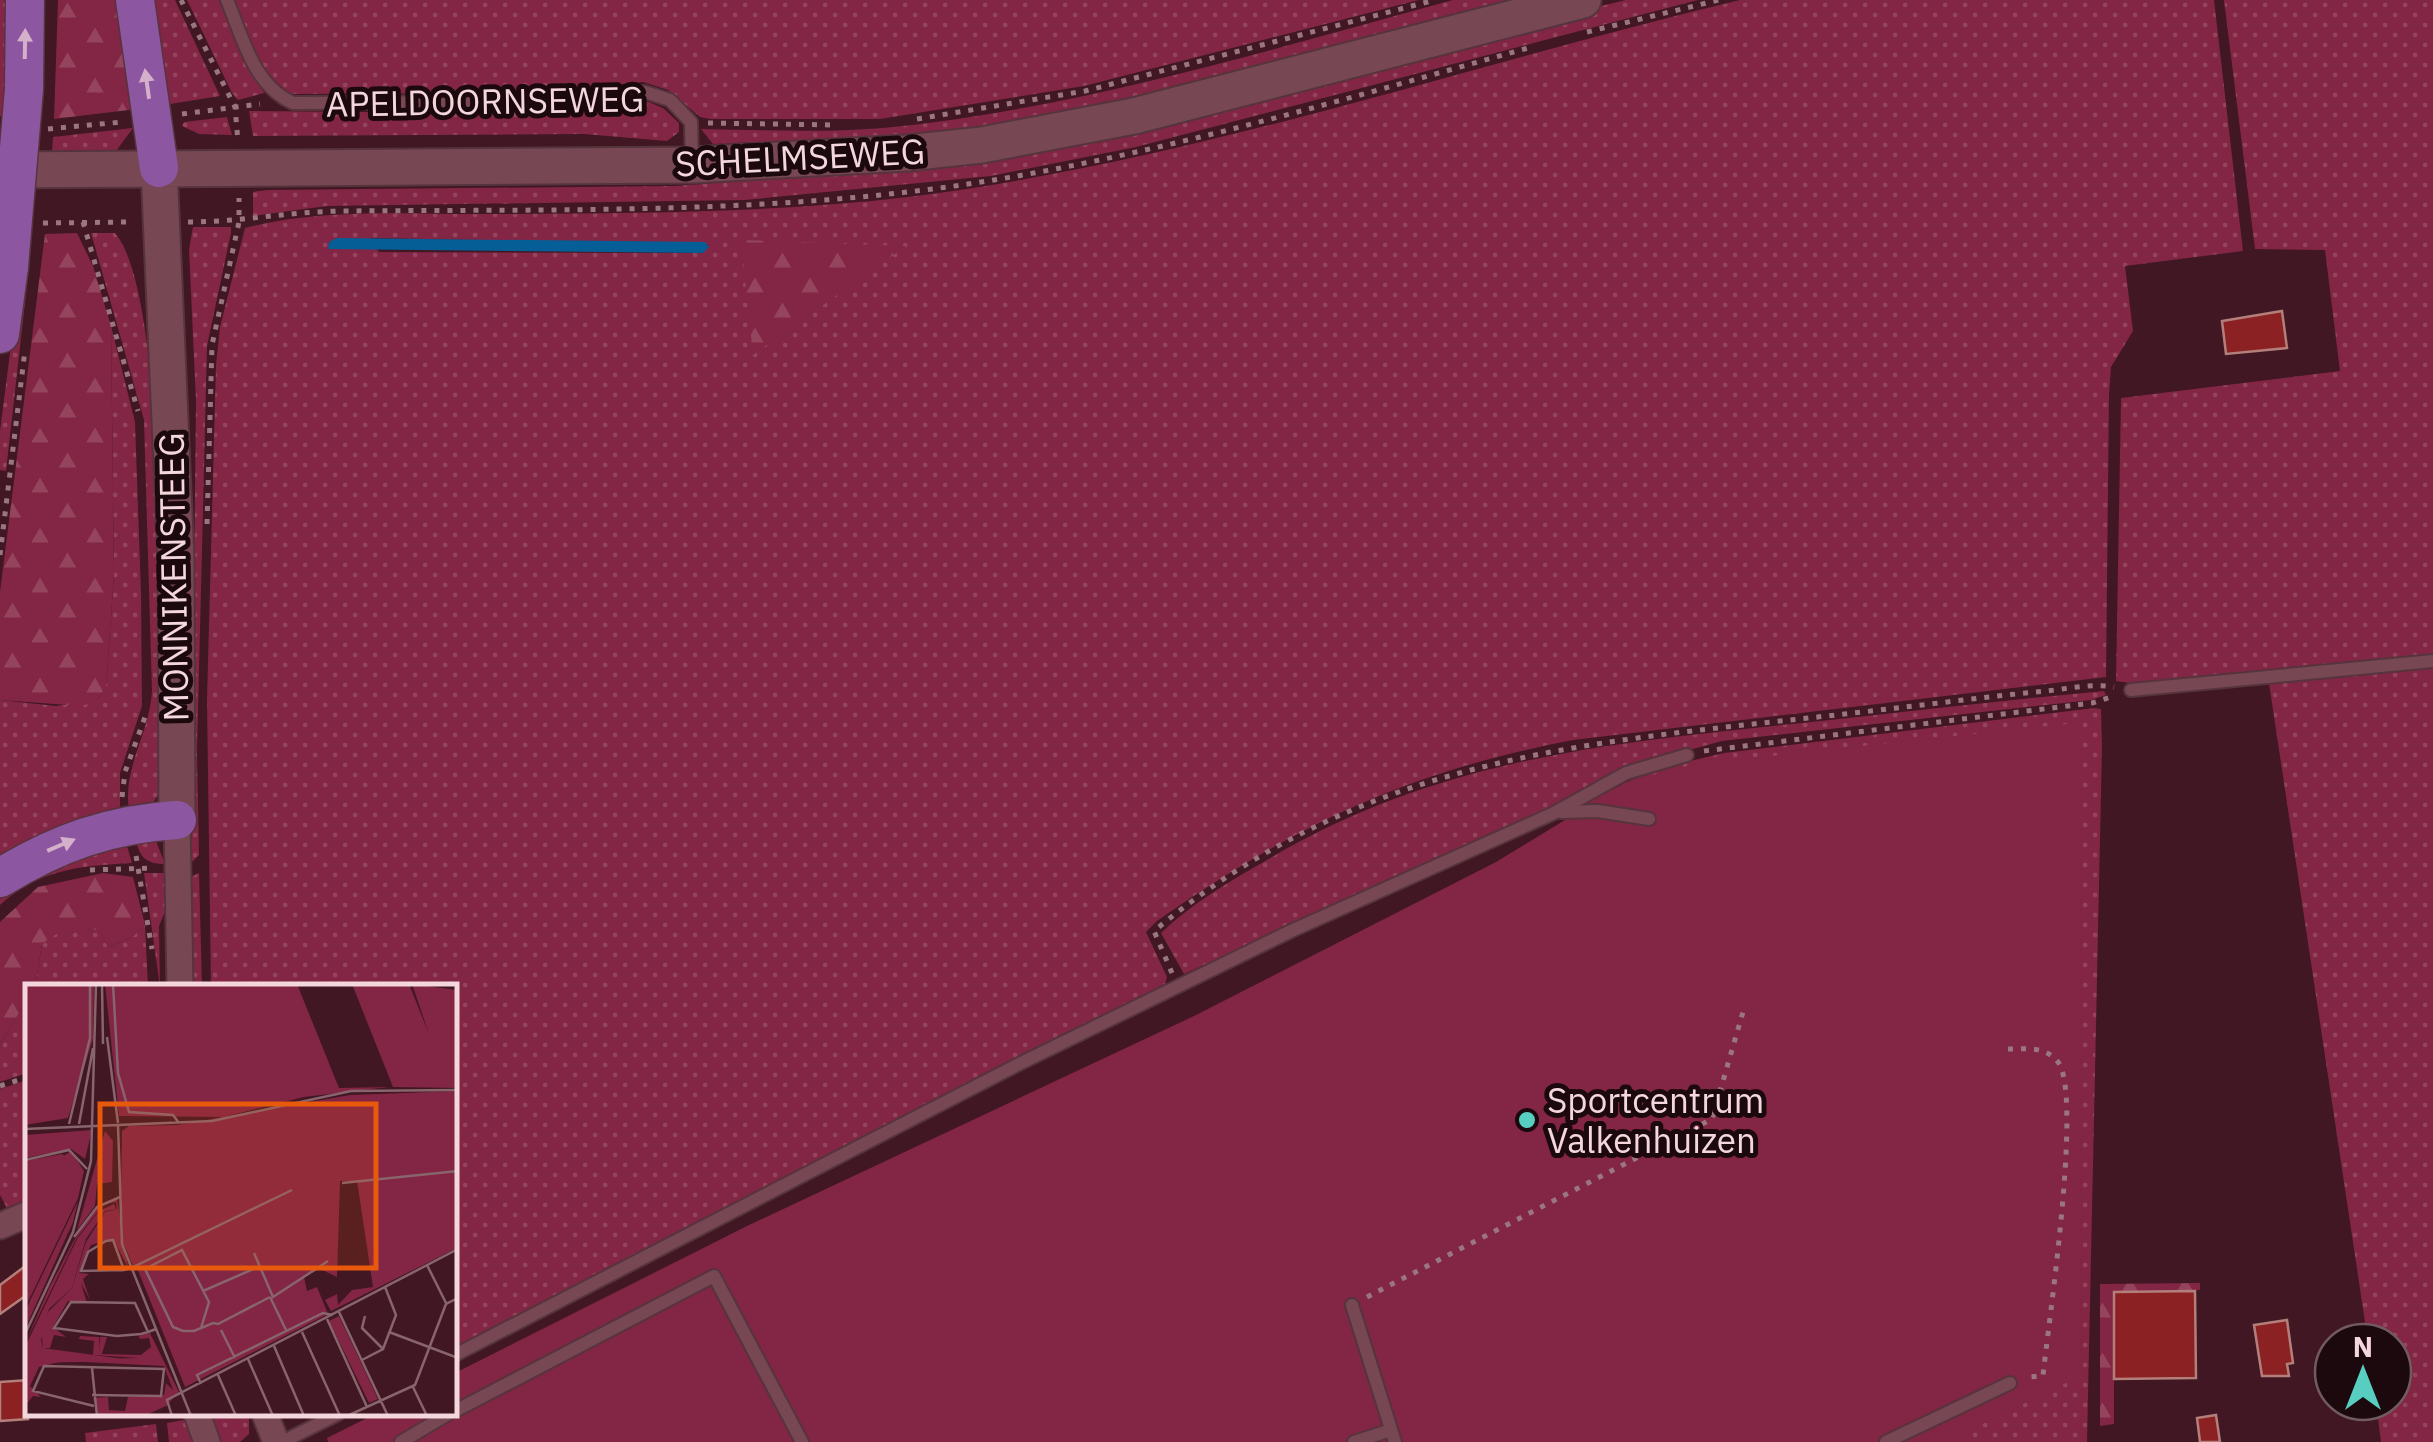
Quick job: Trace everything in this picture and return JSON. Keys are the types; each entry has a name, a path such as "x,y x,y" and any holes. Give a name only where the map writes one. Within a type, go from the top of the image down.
{"main road":[{"path":"13,338 9,267 24,89 25,0"},
{"path":"136,0 159,168"},
{"name":"SCHELMSEWEG","path":"0,170 692,165 851,158 1058,131 1134,116 1583,0"},
{"name":"MONNIKENSTEEG","path":"159,168 176,560 177,820"},
{"path":"0,878 76,838 127,824 177,820"}],"street":[{"name":"MONNIKENSTEEG","path":"177,820 180,984"},
{"path":"0,1226 25,1215"},
{"path":"198,1417 208,1442"},
{"path":"266,1417 279,1442"}],"lane":[{"name":"APELDOORNSEWEG","path":"228,0 254,65 268,87 292,102 522,102 645,92 670,100 690,122 692,165"},
{"path":"2131,690 2433,661"},
{"path":"458,1353 1018,1064 1290,931 1554,813 1626,773 1686,755"},
{"path":"1554,813 1598,812 1649,819"},
{"path":"458,1409 714,1276 802,1442"},
{"path":"1352,1305 1393,1436 1354,1442"},
{"path":"1886,1442 2010,1383"},
{"path":"279,1442 332,1417"},
{"path":"401,1442 443,1417"}],"path":[{"path":"31,129 234,107 180,0"},
{"name":"SCHELMSEWEG","path":"914,120 1085,91 1435,0"},
{"name":"SCHELMSEWEG","path":"690,122 851,124"},
{"path":"83,222 140,422"},
{"path":"207,539 212,345 240,222"},
{"path":"0,555 13,338"},
{"path":"1686,755 2092,702 2131,690"},
{"path":"147,706 122,786 153,954"},
{"path":"1352,1305 1712,1119 1744,1004"},
{"path":"2008,1049 2048,1053 2060,1065 2066,1082 2064,1184 2042,1376 2010,1383"},
{"path":"0,1086 25,1078"}],"green space":[{"path":"0,0 12,0 5,116 0,116"},
{"path":"58,0 125,0 137,109 54,119"},
{"path":"150,0 175,0 220,96 164,105"},
{"path":"187,0 220,0 264,93 238,100 232,93"},
{"path":"234,0 1419,0 1084,86 880,119 710,119 700,117 668,90 643,82 521,93 289,94 263,69"},
{"path":"1453,0 1518,0 1161,95 949,134 713,144 701,129 860,130 1027,107 1170,76"},
{"path":"1626,0 1698,0 1136,147 991,176 745,200 327,206 253,216 253,192 267,190 676,186 936,166"},
{"path":"1740,0 2214,0 2243,251 2125,266 2133,331 2111,367 2106,677 1573,740 1457,768 1354,806 1257,857 1157,921 1146,932 1167,977 1165,984 458,1345 458,984 211,984 207,700 216,365 220,327 245,228 307,217 370,213 702,211 908,197 1119,161","holes":["370,238 708,244 703,253 379,252"]},
{"path":"2224,0 2433,0 2433,656 2137,684 2116,681 2121,398 2340,371 2325,250 2255,249"},
{"path":"644,100 663,108 679,123 679,132 667,141 584,134 253,136 249,111 464,113"},
{"path":"227,117 232,135 199,134 182,126 184,122"},
{"path":"133,128 116,151 52,152 53,137"},
{"path":"193,227 231,227 231,233 207,346 197,752 199,855 191,863 196,401 189,249"},
{"path":"77,233 93,266 111,326 114,574 106,687 97,700 82,706 0,700 0,592 45,234"},
{"path":"91,233 115,233 133,271 154,410 161,586 162,789 152,804 130,814 129,783 152,691 144,420"},
{"path":"741,240 906,246 753,355"},
{"path":"21,267 29,267 6,471 0,470 0,431"},
{"path":"111,326 135,422 141,593 142,706 120,773 120,817 0,866 0,700 56,706 97,700 106,687 114,574"},
{"path":"2433,666 2433,1442 2381,1442 2378,1422 2413,1422 2413,1322 2365,1322 2269,683"},
{"path":"2104,691 2106,695 2091,700 1722,741 1624,768 1548,808 1184,974 1161,933 1225,884 1332,825 1463,776 1599,747"},
{"path":"2101,709 2102,747 2087,1442 1899,1442 1603,805 1582,804 1652,770 1724,753"},
{"name":"Sportcentrum Valkenhuizen","path":"2077,723 2083,997 2080,1376 1946,1442 328,1442 327,1438 369,1417 458,1417 458,1371 749,1225 1194,1016 1496,862 1629,781 1695,764"},
{"path":"134,833 156,841 165,864 143,856"},
{"path":"124,835 132,863 78,868 45,877 0,905 0,889"},
{"path":"103,873 133,877 145,925 132,937 108,947 100,931 83,928 62,931 42,944 35,984 25,984 25,1003 0,1044 0,922 38,887"},
{"path":"144,873 165,873 166,909 159,926 160,984"},
{"path":"199,873 202,984 191,984 189,878"},
{"path":"145,925 148,984 35,984 42,944 55,934 76,928 100,931 108,947 132,937"},
{"path":"25,1003 25,1074 0,1082 0,1044"},
{"path":"25,1081 25,1206 9,1212 0,1195 0,1089"},
{"path":"2200,1283 2200,1290 2114,1292 2114,1424 2100,1426 2100,1284"},
{"path":"207,1417 249,1417 249,1434 240,1442 219,1442"},
{"path":"189,1419 196,1442 169,1442 167,1423"},
{"path":"156,1424 158,1442 86,1442 85,1433"}],"water":[{"path":"337,238 705,242 709,247 703,253 328,249 329,242"}],"building":[{"path":"2282,311 2287,348 2226,354 2222,321"},
{"path":"25,1266 25,1296 0,1314 0,1285"},
{"path":"2195,1291 2196,1378 2114,1379 2114,1292"},
{"path":"2287,1320 2293,1363 2287,1364 2289,1376 2262,1376 2254,1325"},
{"path":"25,1380 28,1419 0,1421 0,1382"},
{"path":"2216,1415 2220,1442 2200,1442 2197,1418"}],"place":[{"name":"Sportcentrum Valkenhuizen","path":"1527,1120"}]}
